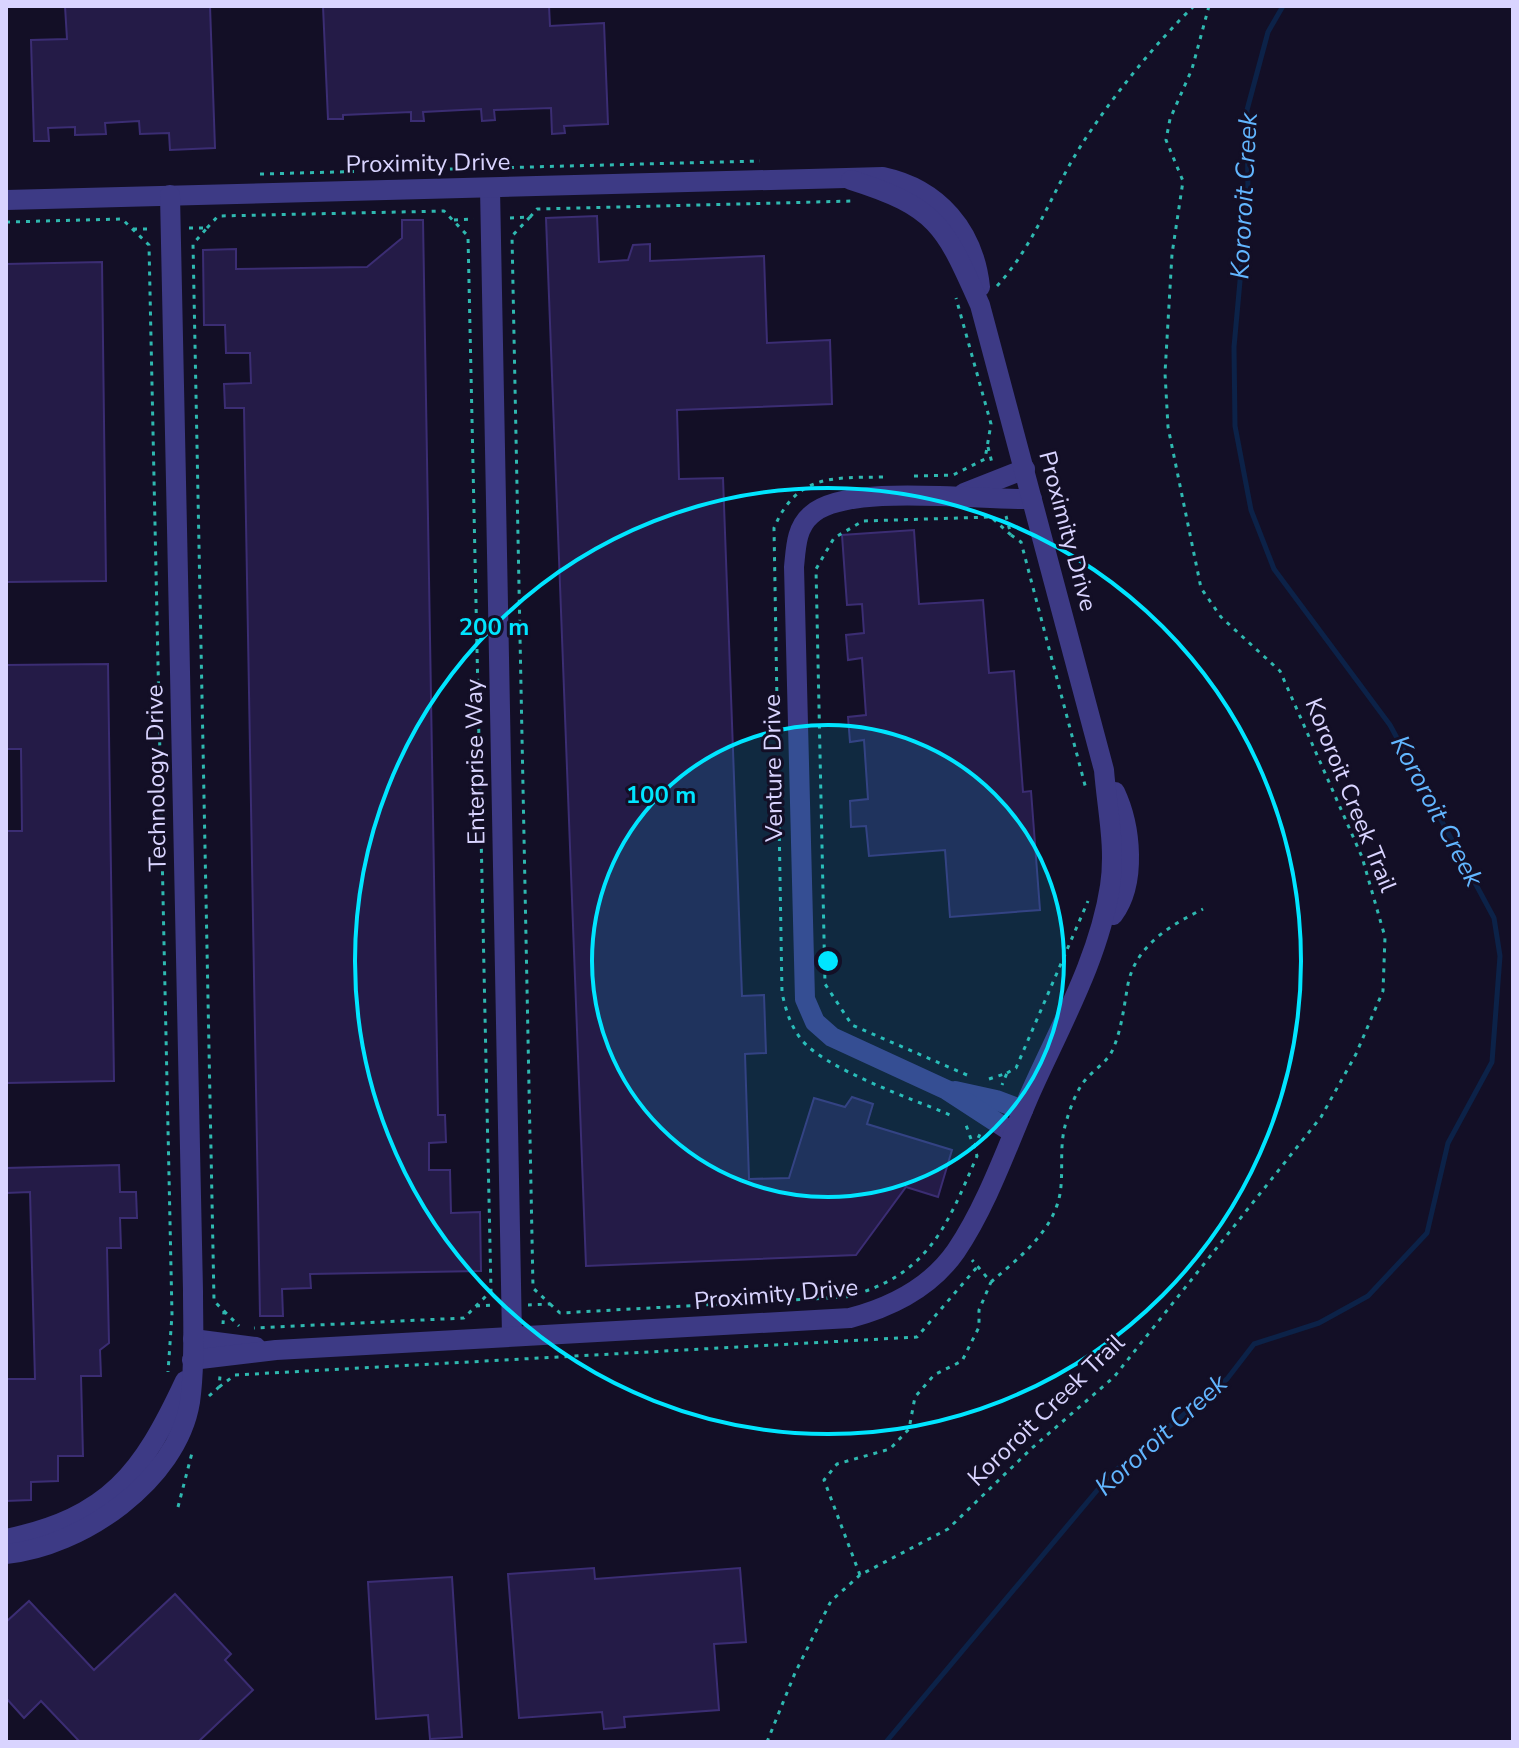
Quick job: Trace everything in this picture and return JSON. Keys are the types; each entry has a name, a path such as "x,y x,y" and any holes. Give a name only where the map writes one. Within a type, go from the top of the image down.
{"street":[{"name":"Proximity Drive","path":"6,200 851,180 908,200 933,218 951,242 980,305 1104,770 1113,862 1101,931 1013,1133 956,1252 928,1282 905,1298 878,1311 850,1318 222,1351 191,1365"},
{"name":"Enterprise Way","path":"490,188 512,1336"},
{"name":"Technology Drive","path":"6,1554 41,1547 88,1528 134,1493 164,1458 190,1402 193,1339 170,195"},
{"name":"Venture Drive","path":"1000,491 1025,469"},
{"name":"Venture Drive","path":"1023,1110 992,1109 832,1037 815,1022 805,999 794,567 803,525 812,513 828,504 847,499 956,496 1000,491 1032,499"},
{"name":"Venture Drive","path":"992,1109 1013,1133"},
{"name":"Proximity Drive","path":"193,1339 222,1351"},
{"path":"6,1539 56,1526 116,1490 154,1446 191,1365"}],"path":[{"path":"980,305 1017,265 1082,143 1174,25 1194,6"},
{"name":"Kororoit Creek Trail","path":"767,1742 795,1673 831,1601 860,1575 948,1529 1032,1448 1114,1377 1321,1117 1356,1054 1383,991 1385,937 1362,857 1280,671 1221,617 1201,588 1168,427 1165,373 1172,254 1183,181 1166,140 1170,119 1192,69 1209,6"},
{"path":"444,211 468,236 491,1291 464,1318 242,1328 224,1311 214,1301 193,244 218,216 444,211"},
{"path":"6,222 122,219 149,245 172,1315 165,1383"},
{"path":"133,229 207,228"},
{"path":"912,476 953,475 985,459 991,424 955,294"},
{"path":"987,445 1011,535"},
{"path":"884,477 826,479 811,483 782,508 774,528 782,993 787,1017 802,1041 821,1057 951,1115"},
{"path":"968,1075 852,1025 825,984 816,569 834,538 863,521 991,517 1021,542 1090,801"},
{"path":"983,1081 1016,1068 1093,889"},
{"path":"860,1575 824,1480 837,1464 890,1449 909,1429 915,1397 934,1375 962,1361 979,1327 979,1310 991,1282 1029,1250 1052,1218 1062,1187 1059,1158 1066,1120 1081,1085 1111,1054 1122,1023 1129,980 1147,946 1169,926 1203,909"},
{"path":"974,1147 1007,1073"},
{"path":"550,1304 560,1313 846,1297 869,1291 913,1266 939,1239 977,1156 964,1121"},
{"path":"956,1252 971,1260 991,1282"},
{"path":"206,1399 219,1387 224,1311"}],"building":[{"path":"65,6 210,6 215,148 170,150 169,133 140,134 139,121 105,123 106,134 75,135 75,127 48,128 49,141 34,141 31,40 67,39"},
{"path":"323,6 549,6 550,26 604,23 608,124 564,126 565,133 552,134 551,108 494,110 495,120 482,121 481,109 423,112 424,121 411,121 411,112 343,115 343,119 328,119"},
{"path":"597,216 599,262 628,260 633,245 650,244 650,261 764,256 767,343 830,340 832,404 677,410 679,479 723,478 742,996 764,995 766,1053 745,1054 749,1179 789,1178 814,1098 845,1107 852,1097 873,1104 867,1124 952,1150 938,1197 906,1187 856,1255 586,1266 546,218"},
{"path":"402,220 423,220 438,1115 445,1115 446,1142 429,1143 429,1170 450,1170 451,1213 480,1212 481,1271 310,1274 311,1288 282,1289 283,1316 260,1316 244,408 225,408 224,384 251,383 250,353 226,353 225,325 204,325 203,250 236,249 236,269 367,267 402,238"},
{"path":"102,262 106,581 6,582 6,264"},
{"path":"914,530 919,604 983,600 989,673 1014,671 1023,792 1031,791 1040,910 950,917 945,850 869,856 866,826 851,827 850,801 868,799 864,740 850,742 848,717 866,715 862,658 848,660 846,635 864,633 862,604 847,605 842,535"},
{"path":"108,664 114,1081 6,1083 6,831 22,831 21,749 6,749 6,665"},
{"path":"119,1165 120,1192 136,1192 137,1218 120,1218 121,1248 107,1248 109,1343 100,1350 101,1376 81,1376 83,1456 58,1456 58,1481 31,1482 31,1500 6,1501 6,1379 35,1379 30,1192 6,1193 6,1168"},
{"path":"594,1568 595,1579 740,1568 746,1642 714,1644 719,1710 624,1717 625,1727 604,1729 602,1712 519,1718 508,1574"},
{"path":"452,1577 462,1737 430,1739 428,1715 376,1719 368,1582"},
{"path":"175,1594 231,1654 225,1660 253,1690 198,1742 80,1742 41,1701 24,1718 6,1698 6,1622 29,1601 94,1670"}],"waterway":[{"name":"Kororoit Creek","path":"886,1742 1110,1475 1227,1379 1254,1344 1319,1323 1368,1296 1427,1233 1448,1143 1492,1062 1500,956 1494,918 1390,725 1274,569 1251,510 1235,426 1234,347 1248,193 1247,110 1268,32 1283,6"}]}
